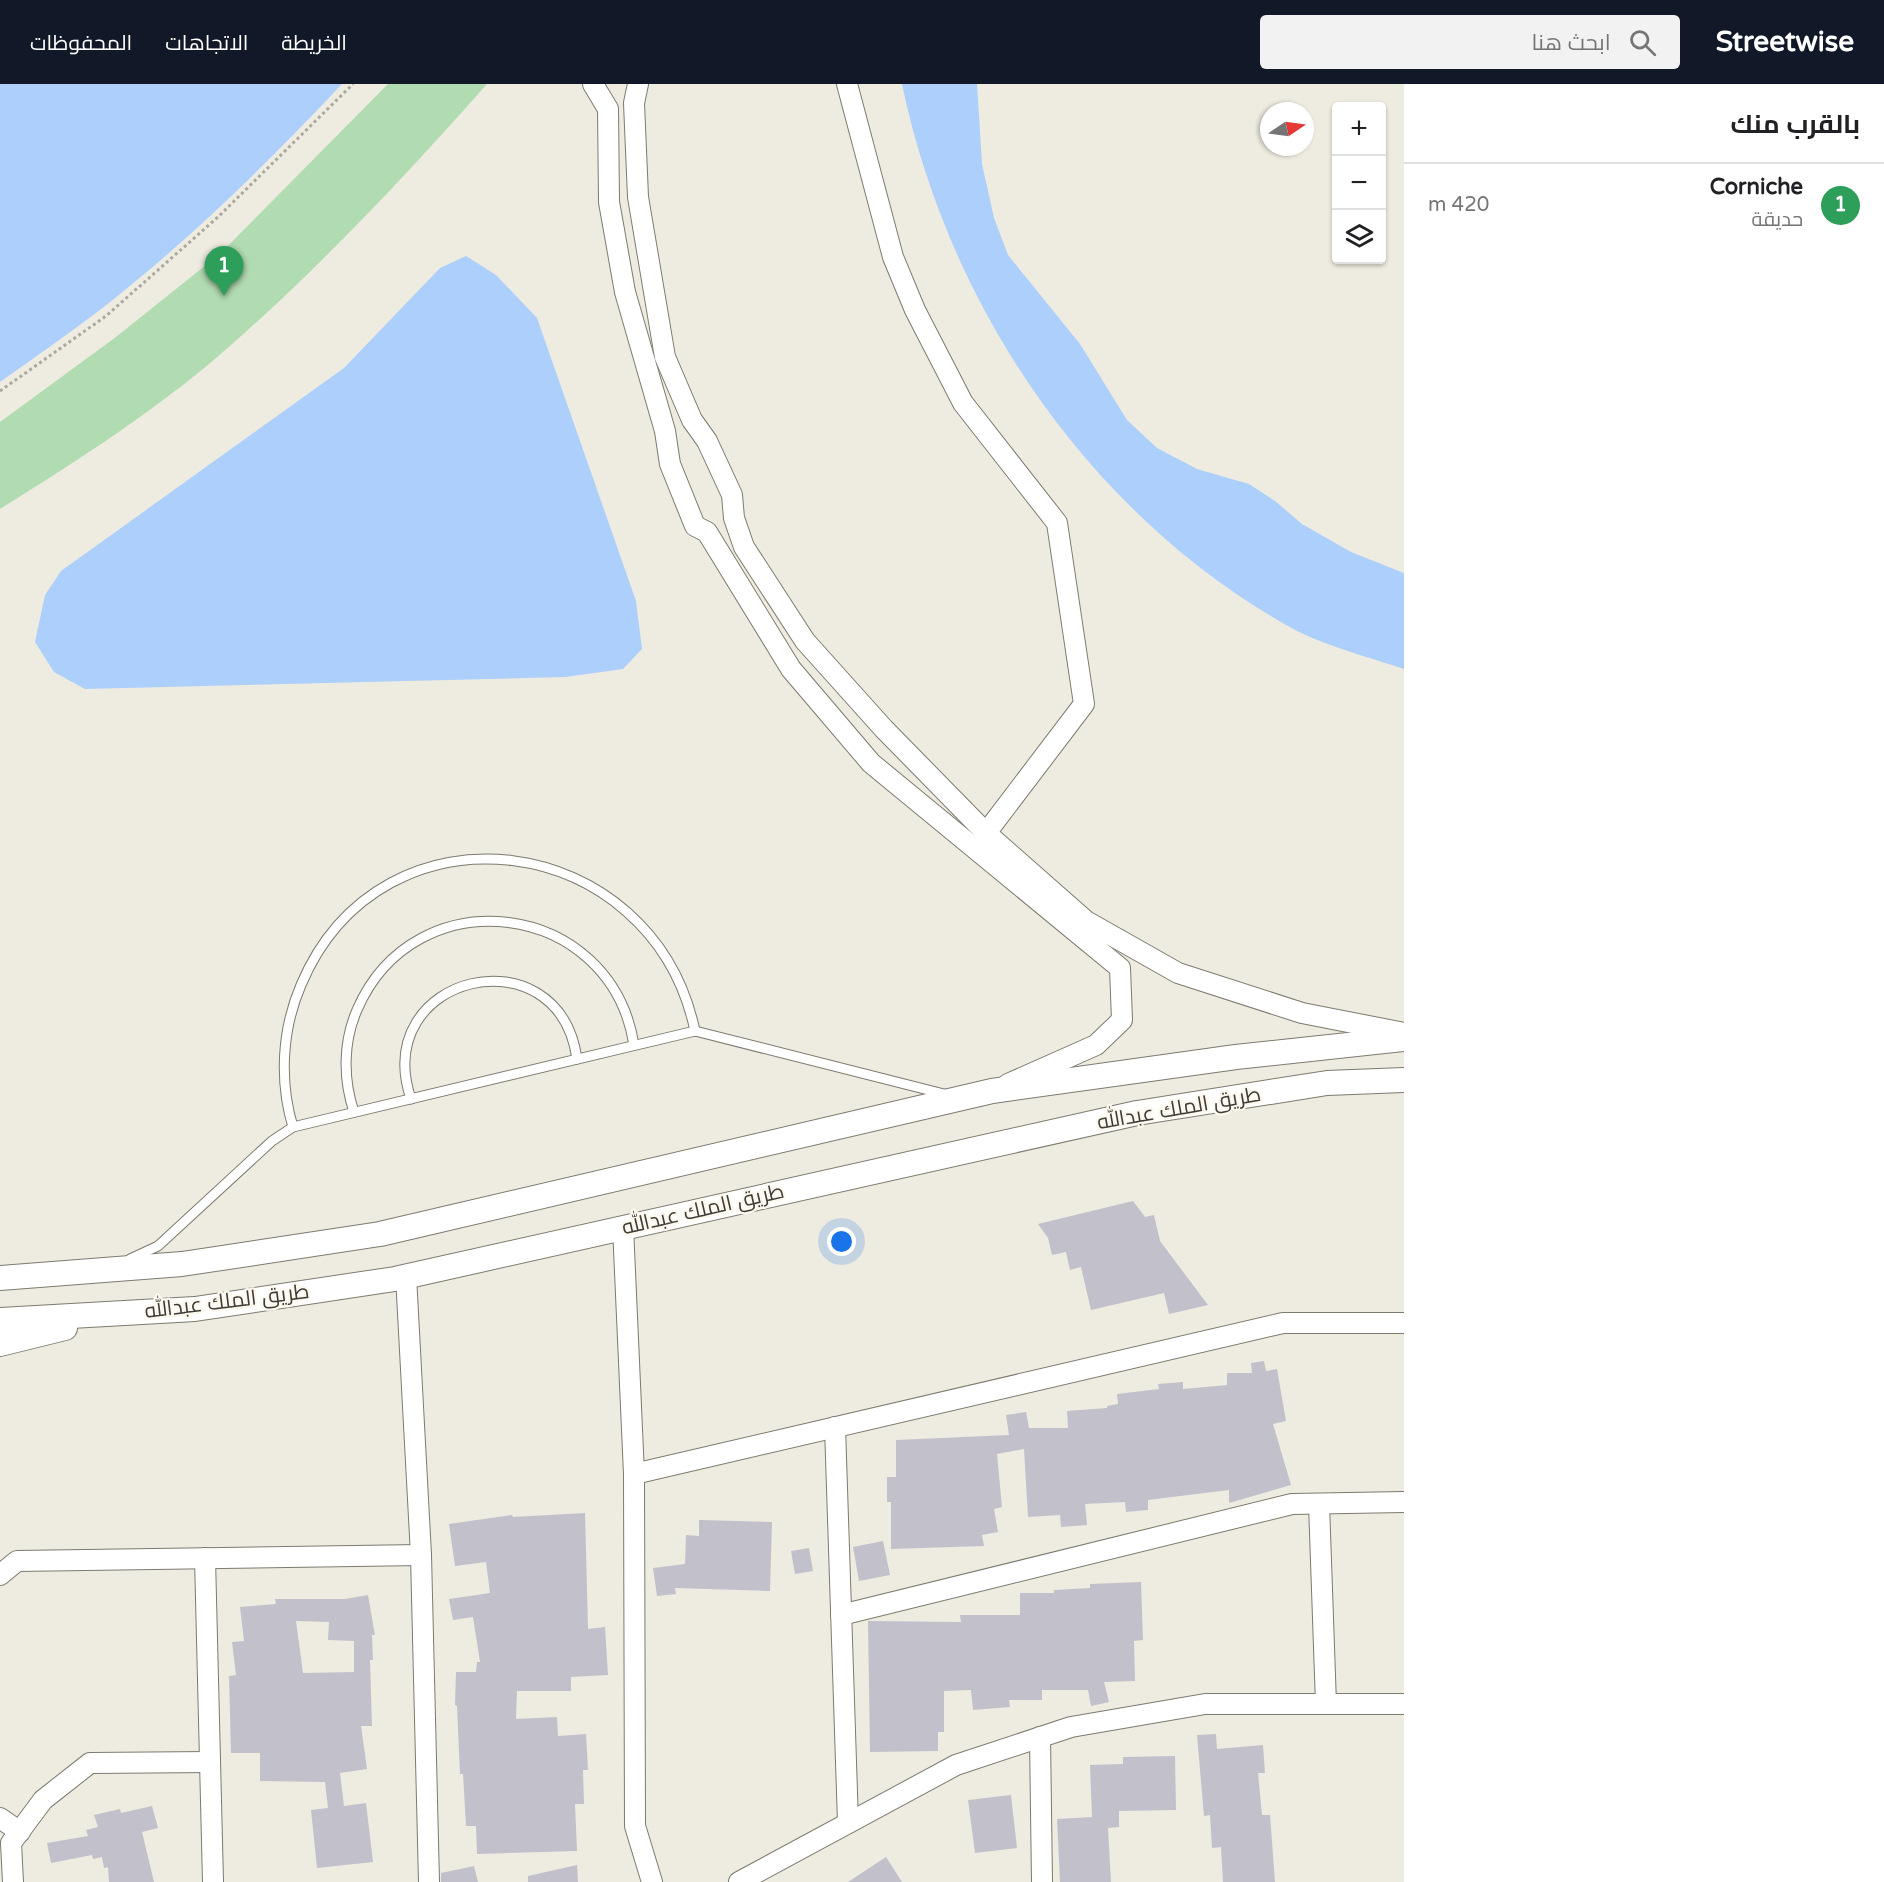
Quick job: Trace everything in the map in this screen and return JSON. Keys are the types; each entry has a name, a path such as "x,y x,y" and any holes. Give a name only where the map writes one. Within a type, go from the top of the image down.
{"street":[{"path":"593,84 608,109 609,202 625,292 665,431 670,464 695,526 707,532 791,669 871,763 1120,968 1122,1020 1096,1045 992,1090"},
{"path":"847,84 893,256 915,310 963,402 1057,522 1084,704 993,839 979,854"},
{"path":"608,109 636,93 638,196 665,357 692,420 706,441 732,495 734,518 744,547 805,641 884,729 993,839 1086,921 1178,973 1302,1013 1404,1033"},
{"path":"707,532 734,518"},
{"name":"طريق الملك عبدالله","path":"0,1278 182,1264 380,1234 992,1090 1236,1057 1404,1039"},
{"name":"طريق الملك عبدالله","path":"0,1320 195,1309 406,1276 1137,1113 1327,1083 1404,1080"},
{"path":"623,1227 634,1474 635,1826 652,1882"},
{"path":"406,1276 421,1555 429,1882"},
{"path":"0,1344 122,1313"},
{"path":"634,1474 1283,1323 1404,1323"},
{"path":"834,1427 848,1823"},
{"path":"841,1616 1292,1504 1404,1502"},
{"path":"1319,1504 1326,1704"},
{"path":"0,1575 17,1561 421,1555"},
{"path":"205,1558 213,1882"},
{"path":"739,1882 956,1765 1071,1727 1205,1704 1404,1704"},
{"path":"1040,1737 1042,1882"},
{"path":"13,1882 11,1843 43,1800 90,1763 210,1762"},
{"path":"0,1818 20,1832"}],"lane":[{"path":"293,1127 285,1086 284,1056 292,1008 307,971 322,946 362,903 413,873 441,864 471,859 529,862 567,874 610,897 633,916 670,962 683,989 695,1031"},
{"path":"354,1113 346,1080 346,1059 353,1018 362,1000 385,965 401,951 418,940 456,924 497,920 518,923 548,932 575,947 591,961 616,993 626,1012 634,1045"},
{"path":"411,1099 405,1062 414,1026 437,998 470,982 507,981 541,996 566,1023 577,1059"},
{"path":"97,1270 138,1257 158,1246 272,1141 293,1127 695,1031 959,1098"}],"path":[{"path":"0,391 106,316 218,217 353,84"}],"green space":[{"path":"388,84 487,84 353,229 246,332 184,384 133,422 0,509 0,422 116,337 221,253"}],"water":[{"path":"0,84 342,84 254,174 161,260 96,313 0,382"},
{"path":"902,84 977,84 982,164 994,218 1008,255 1080,344 1127,420 1157,448 1197,469 1249,484 1275,501 1302,524 1351,552 1404,573 1404,669 1335,647 1297,631 1223,585 1156,530 1095,469 1041,401 994,327 955,249 924,168"},
{"path":"466,256 496,275 537,318 636,601 642,649 623,669 565,677 85,689 54,672 35,642 45,595 61,571 344,368 440,268"}],"building":[{"path":"1133,1201 1145,1217 1154,1215 1160,1241 1208,1305 1169,1314 1164,1293 1091,1310 1081,1267 1070,1270 1066,1252 1052,1255 1048,1238 1038,1224"},
{"path":"1264,1361 1266,1371 1277,1369 1286,1421 1273,1424 1291,1485 1229,1503 1229,1490 1148,1500 1148,1510 1126,1512 1125,1502 1085,1504 1087,1525 1061,1527 1060,1515 1028,1517 1024,1449 997,1454 1002,1507 994,1509 998,1532 982,1535 984,1546 891,1549 891,1502 887,1502 887,1477 896,1477 896,1440 1009,1435 1006,1415 1026,1412 1029,1428 1068,1428 1067,1411 1107,1408 1107,1406 1118,1404 1117,1394 1159,1389 1158,1384 1183,1382 1183,1389 1227,1385 1227,1373 1252,1373 1251,1363"},
{"path":"585,1513 588,1629 605,1627 608,1675 571,1677 571,1691 517,1691 516,1719 557,1717 558,1736 586,1734 588,1770 583,1770 584,1804 575,1804 577,1851 477,1854 476,1826 466,1826 463,1774 460,1774 457,1706 455,1705 456,1672 476,1672 477,1662 480,1662 473,1617 453,1620 449,1599 490,1593 486,1562 455,1566 449,1524 512,1515 513,1517"},
{"path":"699,1520 772,1522 770,1591 675,1588 676,1594 657,1596 653,1568 685,1564 686,1535 699,1536"},
{"path":"883,1541 890,1575 859,1581 853,1547"},
{"path":"809,1548 813,1571 795,1574 791,1551"},
{"path":"1141,1582 1143,1640 1134,1641 1135,1681 1104,1682 1109,1702 1091,1706 1088,1690 1042,1690 1042,1700 1009,1700 1010,1707 973,1710 971,1690 944,1691 944,1732 938,1732 938,1751 870,1752 868,1621 961,1622 960,1615 1020,1615 1020,1593 1054,1593 1054,1590 1090,1588 1090,1584"},
{"path":"368,1595 375,1635 372,1635 373,1660 370,1660 372,1726 361,1726 367,1769 340,1773 344,1806 366,1803 373,1862 317,1868 311,1810 328,1808 325,1782 260,1781 260,1753 231,1753 229,1676 236,1675 232,1642 244,1641 240,1607 276,1604 275,1599 345,1599","holes":["296,1621 329,1622 328,1640 354,1641 354,1672 303,1673"]},
{"path":"1216,1734 1217,1749 1263,1745 1265,1773 1258,1773 1262,1815 1270,1815 1275,1882 1223,1882 1221,1847 1212,1848 1210,1815 1204,1816 1197,1735"},
{"path":"1175,1756 1176,1810 1119,1811 1119,1827 1108,1828 1111,1882 1060,1882 1057,1819 1092,1817 1090,1765 1123,1764 1123,1757"},
{"path":"1011,1795 1017,1848 975,1853 968,1800"},
{"path":"152,1806 158,1828 142,1832 154,1882 109,1882 108,1867 104,1868 102,1857 93,1859 92,1855 51,1863 47,1843 88,1836 86,1830 98,1827 94,1815 120,1809 121,1813"},
{"path":"886,1857 902,1882 848,1882"},
{"path":"577,1865 578,1882 528,1882 528,1876"},
{"path":"474,1866 478,1882 441,1882 441,1873"}],"place":[{"name":"Corniche","path":"224,296"}]}
